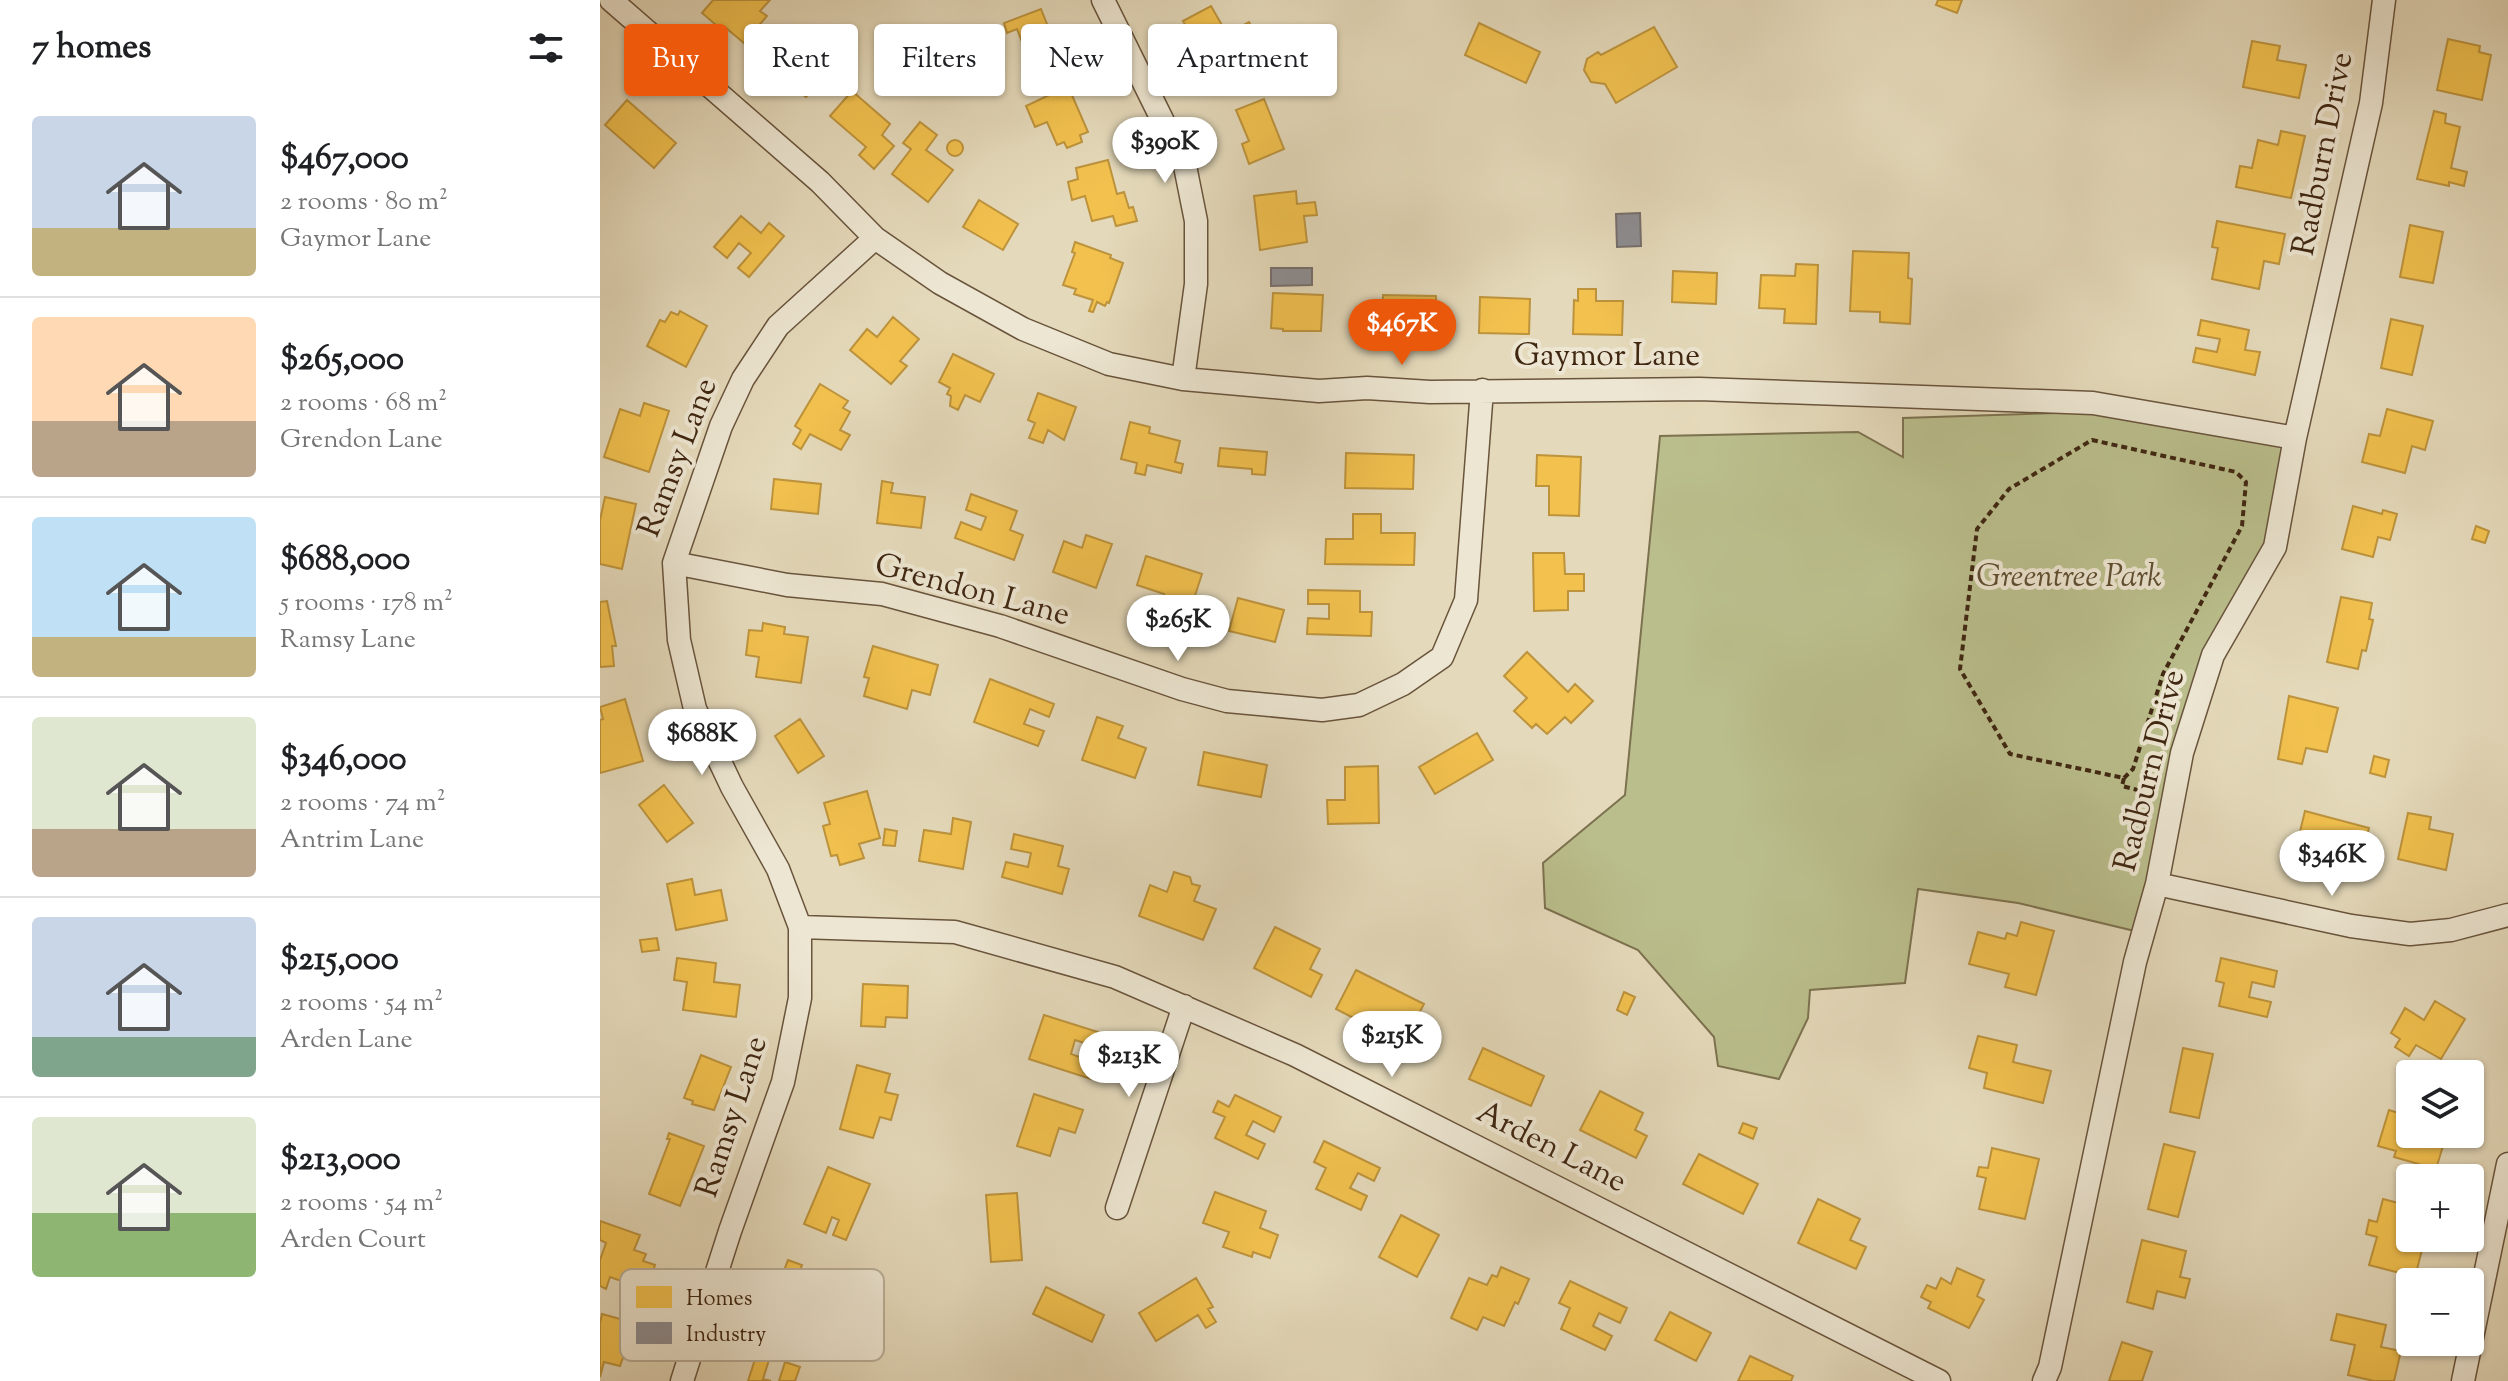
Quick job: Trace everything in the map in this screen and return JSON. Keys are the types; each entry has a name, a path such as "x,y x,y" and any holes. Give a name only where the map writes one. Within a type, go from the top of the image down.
{"street":[{"path":"600,11 610,0"},
{"name":"Gaymor Lane","path":"610,0 820,182 875,238 940,283 1023,329 1109,364 1183,379 1319,391 1367,388 1430,392 1699,389 2093,403 2295,438"},
{"path":"1103,0 1185,166 1196,221 1196,284 1183,379"},
{"name":"Radburn Drive","path":"2044,1381 2053,1352 2135,962 2157,884 2182,753 2213,655 2275,547 2295,438 2371,103 2384,0"},
{"name":"Ramsy Lane","path":"718,1269 783,1082 800,998 800,927 778,869 732,787 695,709 679,640 674,563 721,426 743,379 778,326 875,238"},
{"name":"Grendon Lane","path":"674,563 787,585 882,594 1000,626 1182,689 1227,701 1322,710 1359,705 1403,684 1442,657 1466,600 1482,390"},
{"path":"2157,884 2351,926 2410,934 2451,930 2508,915"},
{"name":"Arden Lane","path":"800,927 955,932 1115,977 1295,1055 1939,1381"},
{"path":"1117,1208 1184,1006"},
{"path":"2463,1381 2508,1164"},
{"name":"Ramsy Lane","path":"682,1381 688,1361"}],"path":[{"path":"2124,778 2010,754 1960,669 1977,529 2009,489 2092,440 2236,472 2246,482 2242,526 2163,674 2133,769 2124,778 2122,786 2173,799"}],"green space":[{"name":"Greentree Park","path":"2088,412 2285,446 2275,547 2213,655 2143,933 2018,903 1918,889 1905,983 1810,990 1808,1018 1779,1079 1718,1066 1714,1037 1638,950 1545,908 1543,863 1625,795 1660,436 1858,432 1903,457 1903,418"}],"building: Homes":[{"path":"713,0 770,0 760,11 767,16 760,24 744,24 744,43 728,30 728,24 715,24 702,13"},
{"path":"1938,0 1962,0 1957,13 1936,5"},
{"path":"1211,6 1221,24 1185,24 1183,21"},
{"path":"1041,9 1047,24 1021,24 1021,39 1017,29 1007,33 1004,23"},
{"path":"1479,23 1540,52 1526,83 1465,55"},
{"path":"1654,27 1677,67 1616,103 1605,84 1591,82 1584,70 1587,59 1598,52 1601,55"},
{"path":"2448,39 2480,46 2479,52 2491,55 2482,100 2437,90"},
{"path":"2252,41 2280,46 2277,60 2306,65 2299,98 2243,87"},
{"path":"848,96 858,96 890,124 882,135 894,146 874,169 859,155 866,147 830,116"},
{"path":"1047,96 1072,96 1088,132 1080,135 1082,142 1067,148 1064,142 1057,145 1047,122 1035,127 1026,106"},
{"path":"1264,99 1284,149 1249,164 1242,144 1249,141 1236,110"},
{"path":"627,100 676,143 654,168 605,125"},
{"path":"2434,111 2446,114 2445,123 2460,127 2451,168 2467,172 2464,186 2417,179"},
{"path":"920,122 937,135 926,150 953,170 928,202 892,174 911,149 903,143"},
{"path":"2281,131 2305,136 2291,198 2236,187 2240,166 2252,168 2258,140 2278,145"},
{"path":"952,140 958,140 963,148 961,154 952,156 947,151 947,145"},
{"path":"1108,160 1117,194 1124,192 1137,221 1116,226 1113,216 1092,221 1085,196 1072,200 1068,182 1078,179 1076,168"},
{"path":"1296,191 1297,204 1315,202 1317,215 1304,216 1307,242 1260,250 1254,196"},
{"path":"979,200 1018,224 1003,250 963,227"},
{"path":"741,216 761,233 769,223 784,236 749,277 738,268 751,253 739,243 727,258 714,247"},
{"path":"2217,221 2285,234 2279,264 2264,261 2259,289 2212,279 2218,248 2212,247"},
{"path":"2410,225 2443,232 2433,283 2400,277"},
{"path":"1075,242 1111,255 1110,258 1123,263 1109,303 1105,306 1097,302 1093,312 1089,311 1093,300 1074,294 1076,289 1063,285 1075,253 1072,252"},
{"path":"1853,251 1909,253 1908,278 1912,279 1910,324 1880,322 1880,312 1850,311"},
{"path":"1796,264 1818,265 1816,324 1784,323 1785,309 1759,308 1761,275 1795,276"},
{"path":"1673,271 1717,273 1716,304 1672,302"},
{"path":"1578,289 1596,289 1596,301 1623,301 1622,335 1573,334 1574,300 1578,301"},
{"path":"1273,293 1323,295 1321,331 1271,328"},
{"path":"1383,295 1436,296 1435,334 1382,333"},
{"path":"1480,297 1530,299 1529,334 1479,333"},
{"path":"680,311 707,326 686,367 647,346 660,320 665,322 671,312 678,315"},
{"path":"893,317 919,339 900,361 907,366 891,384 850,350 867,329 877,337"},
{"path":"2391,319 2423,326 2412,375 2381,368"},
{"path":"2201,320 2249,330 2245,350 2260,352 2255,375 2193,362 2196,348 2217,352 2220,339 2198,335"},
{"path":"953,354 994,374 980,402 965,395 958,410 950,406 951,396 947,394 950,388 939,382"},
{"path":"820,384 848,401 843,408 850,412 840,430 850,435 841,450 810,434 801,449 793,444 801,430 795,426"},
{"path":"1038,393 1076,407 1064,440 1048,430 1043,443 1029,438 1035,423 1028,420"},
{"path":"644,403 669,411 649,472 604,457 620,409 640,416"},
{"path":"2387,409 2433,421 2425,450 2412,446 2405,473 2362,462 2369,434 2380,436"},
{"path":"1130,422 1150,427 1149,433 1180,441 1175,462 1183,464 1181,473 1147,465 1145,475 1135,473 1137,463 1121,459"},
{"path":"1220,448 1267,452 1265,475 1252,474 1252,469 1218,466"},
{"path":"1346,453 1414,455 1413,489 1345,488"},
{"path":"1537,455 1581,457 1579,516 1549,515 1549,486 1536,486"},
{"path":"774,479 821,484 818,514 771,509"},
{"path":"882,481 893,483 891,493 925,497 921,528 877,523"},
{"path":"971,494 1017,511 1010,530 1023,535 1014,560 955,538 961,522 981,530 986,517 966,510"},
{"path":"605,497 636,504 622,569 600,564 600,520"},
{"path":"2353,506 2382,514 2383,510 2397,514 2390,540 2378,537 2373,557 2342,549"},
{"path":"1353,514 1381,514 1381,533 1415,533 1414,565 1325,564 1326,539 1353,539"},
{"path":"2476,526 2489,531 2485,543 2472,539"},
{"path":"1086,535 1112,544 1096,588 1053,572 1064,541 1082,548"},
{"path":"1533,553 1564,553 1565,574 1584,574 1584,591 1568,591 1568,610 1534,611"},
{"path":"1146,556 1202,574 1188,617 1160,608 1164,594 1137,585"},
{"path":"1308,590 1360,591 1360,612 1372,612 1371,636 1307,634 1308,618 1329,619 1329,604 1308,604"},
{"path":"2341,597 2372,603 2369,619 2373,620 2358,669 2327,662"},
{"path":"1238,598 1284,610 1275,642 1229,631"},
{"path":"607,601 616,646 612,646 614,666 600,667 600,602"},
{"path":"763,623 785,627 784,634 808,637 801,683 756,677 759,657 746,655 749,630 762,631"},
{"path":"873,646 938,665 930,695 912,690 907,709 864,696 869,678 864,677"},
{"path":"1527,652 1568,692 1575,684 1593,701 1571,723 1565,717 1547,734 1536,724 1532,728 1514,711 1527,698 1504,676"},
{"path":"990,679 1054,704 1049,717 1030,709 1024,724 1044,731 1038,746 974,722"},
{"path":"2289,696 2338,708 2327,752 2306,748 2302,764 2278,759"},
{"path":"625,699 643,761 600,773 600,720 603,719 600,707"},
{"path":"1097,717 1123,726 1118,738 1146,748 1135,778 1082,760"},
{"path":"800,719 824,756 798,773 775,736"},
{"path":"1477,733 1493,760 1435,794 1419,767"},
{"path":"1204,752 1267,765 1261,797 1198,785"},
{"path":"2374,756 2389,760 2385,777 2370,773"},
{"path":"1378,766 1379,823 1328,824 1327,800 1345,800 1345,767"},
{"path":"664,785 693,823 667,842 639,805"},
{"path":"867,791 880,838 859,844 864,858 840,865 837,855 831,856 823,826 830,824 824,803"},
{"path":"2305,811 2369,828 2359,869 2295,852"},
{"path":"2408,813 2431,817 2429,829 2453,834 2446,870 2398,859"},
{"path":"953,818 971,822 963,869 919,861 924,830 951,834"},
{"path":"885,829 897,831 895,846 883,845"},
{"path":"1014,834 1063,846 1058,866 1069,869 1062,894 1002,877 1006,862 1028,867 1031,853 1011,849"},
{"path":"1174,872 1190,877 1192,884 1200,886 1194,901 1216,909 1203,940 1139,916 1150,885 1167,892"},
{"path":"692,879 695,895 721,890 727,920 676,930 667,884"},
{"path":"2021,922 2054,931 2036,995 2005,987 2009,974 1969,964 1978,932 2005,939 2007,933 2017,936"},
{"path":"1275,927 1320,949 1310,969 1322,975 1311,997 1254,968"},
{"path":"657,938 659,950 642,952 640,940"},
{"path":"677,958 716,963 714,982 740,985 736,1017 683,1010 687,982 674,980"},
{"path":"2221,958 2277,971 2274,987 2252,982 2249,997 2271,1002 2267,1017 2219,1006 2224,983 2216,981"},
{"path":"1356,970 1424,1004 1415,1021 1427,1028 1416,1050 1336,1009"},
{"path":"863,984 908,986 907,1018 886,1017 885,1027 861,1026"},
{"path":"1624,992 1635,997 1627,1015 1617,1010"},
{"path":"2435,1001 2465,1019 2441,1059 2416,1045 2409,1056 2395,1047 2400,1039 2391,1033 2405,1008 2424,1020"},
{"path":"1044,1015 1104,1034 1100,1048 1075,1040 1071,1054 1096,1063 1091,1079 1029,1059"},
{"path":"1978,1036 2017,1045 2013,1062 2051,1071 2043,1103 1984,1088 1987,1073 1969,1068"},
{"path":"1483,1048 1544,1076 1531,1106 1469,1079"},
{"path":"2183,1048 2213,1054 2199,1118 2170,1112"},
{"path":"701,1055 731,1067 714,1110 692,1104 693,1101 684,1098"},
{"path":"857,1065 890,1074 885,1092 898,1095 891,1120 880,1117 873,1138 840,1129"},
{"path":"1600,1091 1643,1113 1635,1130 1647,1136 1636,1158 1580,1130"},
{"path":"1034,1094 1083,1110 1075,1133 1059,1128 1050,1156 1017,1146"},
{"path":"1235,1095 1281,1117 1274,1132 1253,1121 1246,1135 1265,1144 1258,1159 1215,1138 1225,1117 1213,1112 1218,1101 1229,1107"},
{"path":"2389,1110 2396,1112 2396,1148 2442,1148 2438,1164 2418,1164 2394,1157 2396,1151 2378,1146"},
{"path":"1743,1123 1757,1128 1753,1139 1739,1133"},
{"path":"669,1133 704,1146 680,1206 649,1194 670,1139 667,1139"},
{"path":"1324,1141 1380,1168 1374,1181 1358,1173 1350,1188 1367,1196 1361,1210 1316,1189 1326,1168 1314,1162"},
{"path":"2164,1144 2195,1152 2178,1217 2148,1209"},
{"path":"1992,1148 2039,1159 2025,1219 1979,1209 1986,1178 1977,1176 1979,1167 1988,1168"},
{"path":"1699,1154 1758,1184 1743,1214 1683,1184"},
{"path":"828,1167 870,1184 846,1240 833,1235 839,1220 832,1217 826,1233 804,1224"},
{"path":"1215,1192 1266,1211 1260,1228 1278,1235 1270,1258 1253,1252 1252,1257 1223,1247 1229,1232 1203,1223"},
{"path":"1017,1193 1022,1260 991,1262 986,1195"},
{"path":"1818,1199 1860,1219 1850,1240 1866,1247 1856,1269 1798,1243"},
{"path":"2383,1199 2396,1202 2396,1252 2421,1252 2417,1268 2396,1268 2396,1272 2369,1265 2377,1237 2366,1234 2369,1220 2377,1222"},
{"path":"1401,1215 1439,1235 1417,1277 1379,1257"},
{"path":"600,1221 640,1235 634,1250 646,1254 643,1261 655,1265 654,1269 620,1269 620,1281 610,1277 606,1289 600,1286 600,1260 606,1243 600,1240"},
{"path":"2142,1240 2186,1251 2180,1277 2190,1279 2185,1298 2157,1291 2153,1309 2127,1302"},
{"path":"788,1260 802,1265 801,1269 785,1269"},
{"path":"1501,1267 1529,1279 1504,1326 1483,1317 1477,1330 1451,1318 1469,1278 1487,1285 1492,1275 1497,1277"},
{"path":"1957,1268 1984,1280 1977,1296 1984,1300 1969,1328 1928,1308 1931,1302 1921,1297 1927,1285 1936,1289 1941,1278 1951,1284"},
{"path":"1196,1278 1213,1307 1208,1309 1216,1322 1206,1328 1198,1315 1156,1341 1139,1313"},
{"path":"1570,1281 1627,1308 1620,1323 1599,1313 1593,1326 1612,1336 1605,1350 1561,1329 1570,1308 1559,1303"},
{"path":"1046,1287 1104,1315 1092,1342 1033,1314"},
{"path":"1670,1312 1711,1333 1696,1361 1655,1340"},
{"path":"602,1314 620,1319 622,1361 620,1366 604,1362 600,1377"},
{"path":"2337,1314 2386,1325 2381,1347 2396,1350 2396,1356 2400,1356 2394,1381 2374,1381 2348,1375 2355,1345 2331,1340"},
{"path":"2122,1342 2152,1352 2142,1381 2109,1381"},
{"path":"1750,1356 1793,1376 1791,1381 1738,1381"},
{"path":"754,1361 769,1361 763,1379 771,1381 748,1381"},
{"path":"785,1362 800,1367 795,1381 779,1381"}],"building: Industry":[{"path":"1640,213 1641,246 1617,247 1616,214"},
{"path":"1271,268 1312,268 1312,285 1271,286"}]}
